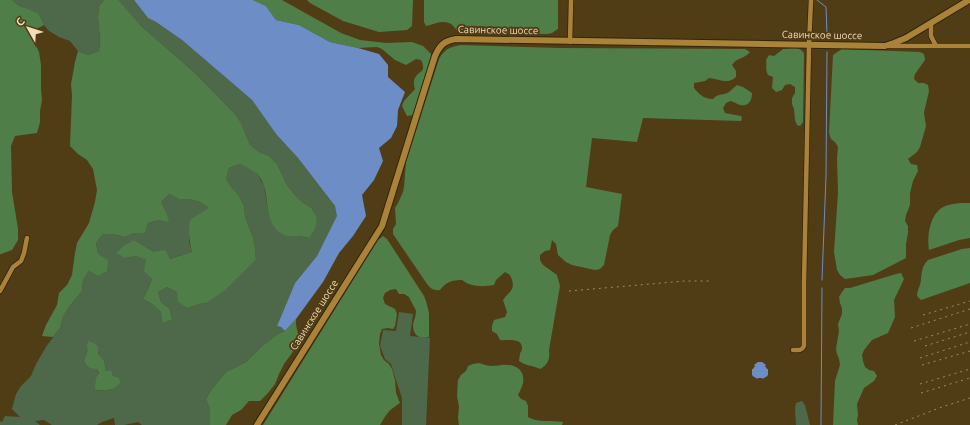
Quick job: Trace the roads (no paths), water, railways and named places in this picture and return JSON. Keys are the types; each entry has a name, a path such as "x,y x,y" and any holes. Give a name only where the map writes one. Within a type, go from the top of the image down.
{"street":[{"path":"570,42 571,0"},
{"path":"793,350 800,350 804,346 804,283 811,0"},
{"name":"Савинское шоссе","path":"257,425 382,226 435,56 441,45 445,42 456,39 886,46 906,38 969,0"},
{"path":"930,23 932,36 936,46"},
{"path":"886,46 970,46"},
{"path":"0,291 13,267 21,261 27,238"}],"water":[{"path":"134,0 253,0 266,6 276,20 299,25 330,42 379,54 388,65 388,77 405,92 398,110 397,126 391,138 379,148 383,161 374,180 362,195 366,216 353,236 339,253 323,282 296,319 285,331 281,327 277,326 295,283 317,256 337,216 335,206 298,158 276,134 252,100 182,40 148,18"},
{"path":"758,362 762,362 768,369 768,375 762,379 758,379 752,375 752,369"}],"waterway":[{"path":"817,0 826,7 827,34"},
{"path":"822,280 826,176 827,52"},
{"path":"821,425 822,288"}],"railway":[{"path":"569,291 685,281 712,281"},
{"path":"923,315 970,301"},
{"path":"911,328 970,309"},
{"path":"914,341 970,324"},
{"path":"925,346 970,332"},
{"path":"920,358 970,342"},
{"path":"922,365 970,351"},
{"path":"920,384 970,369"},
{"path":"921,393 970,378"},
{"path":"895,425 970,398"}]}
